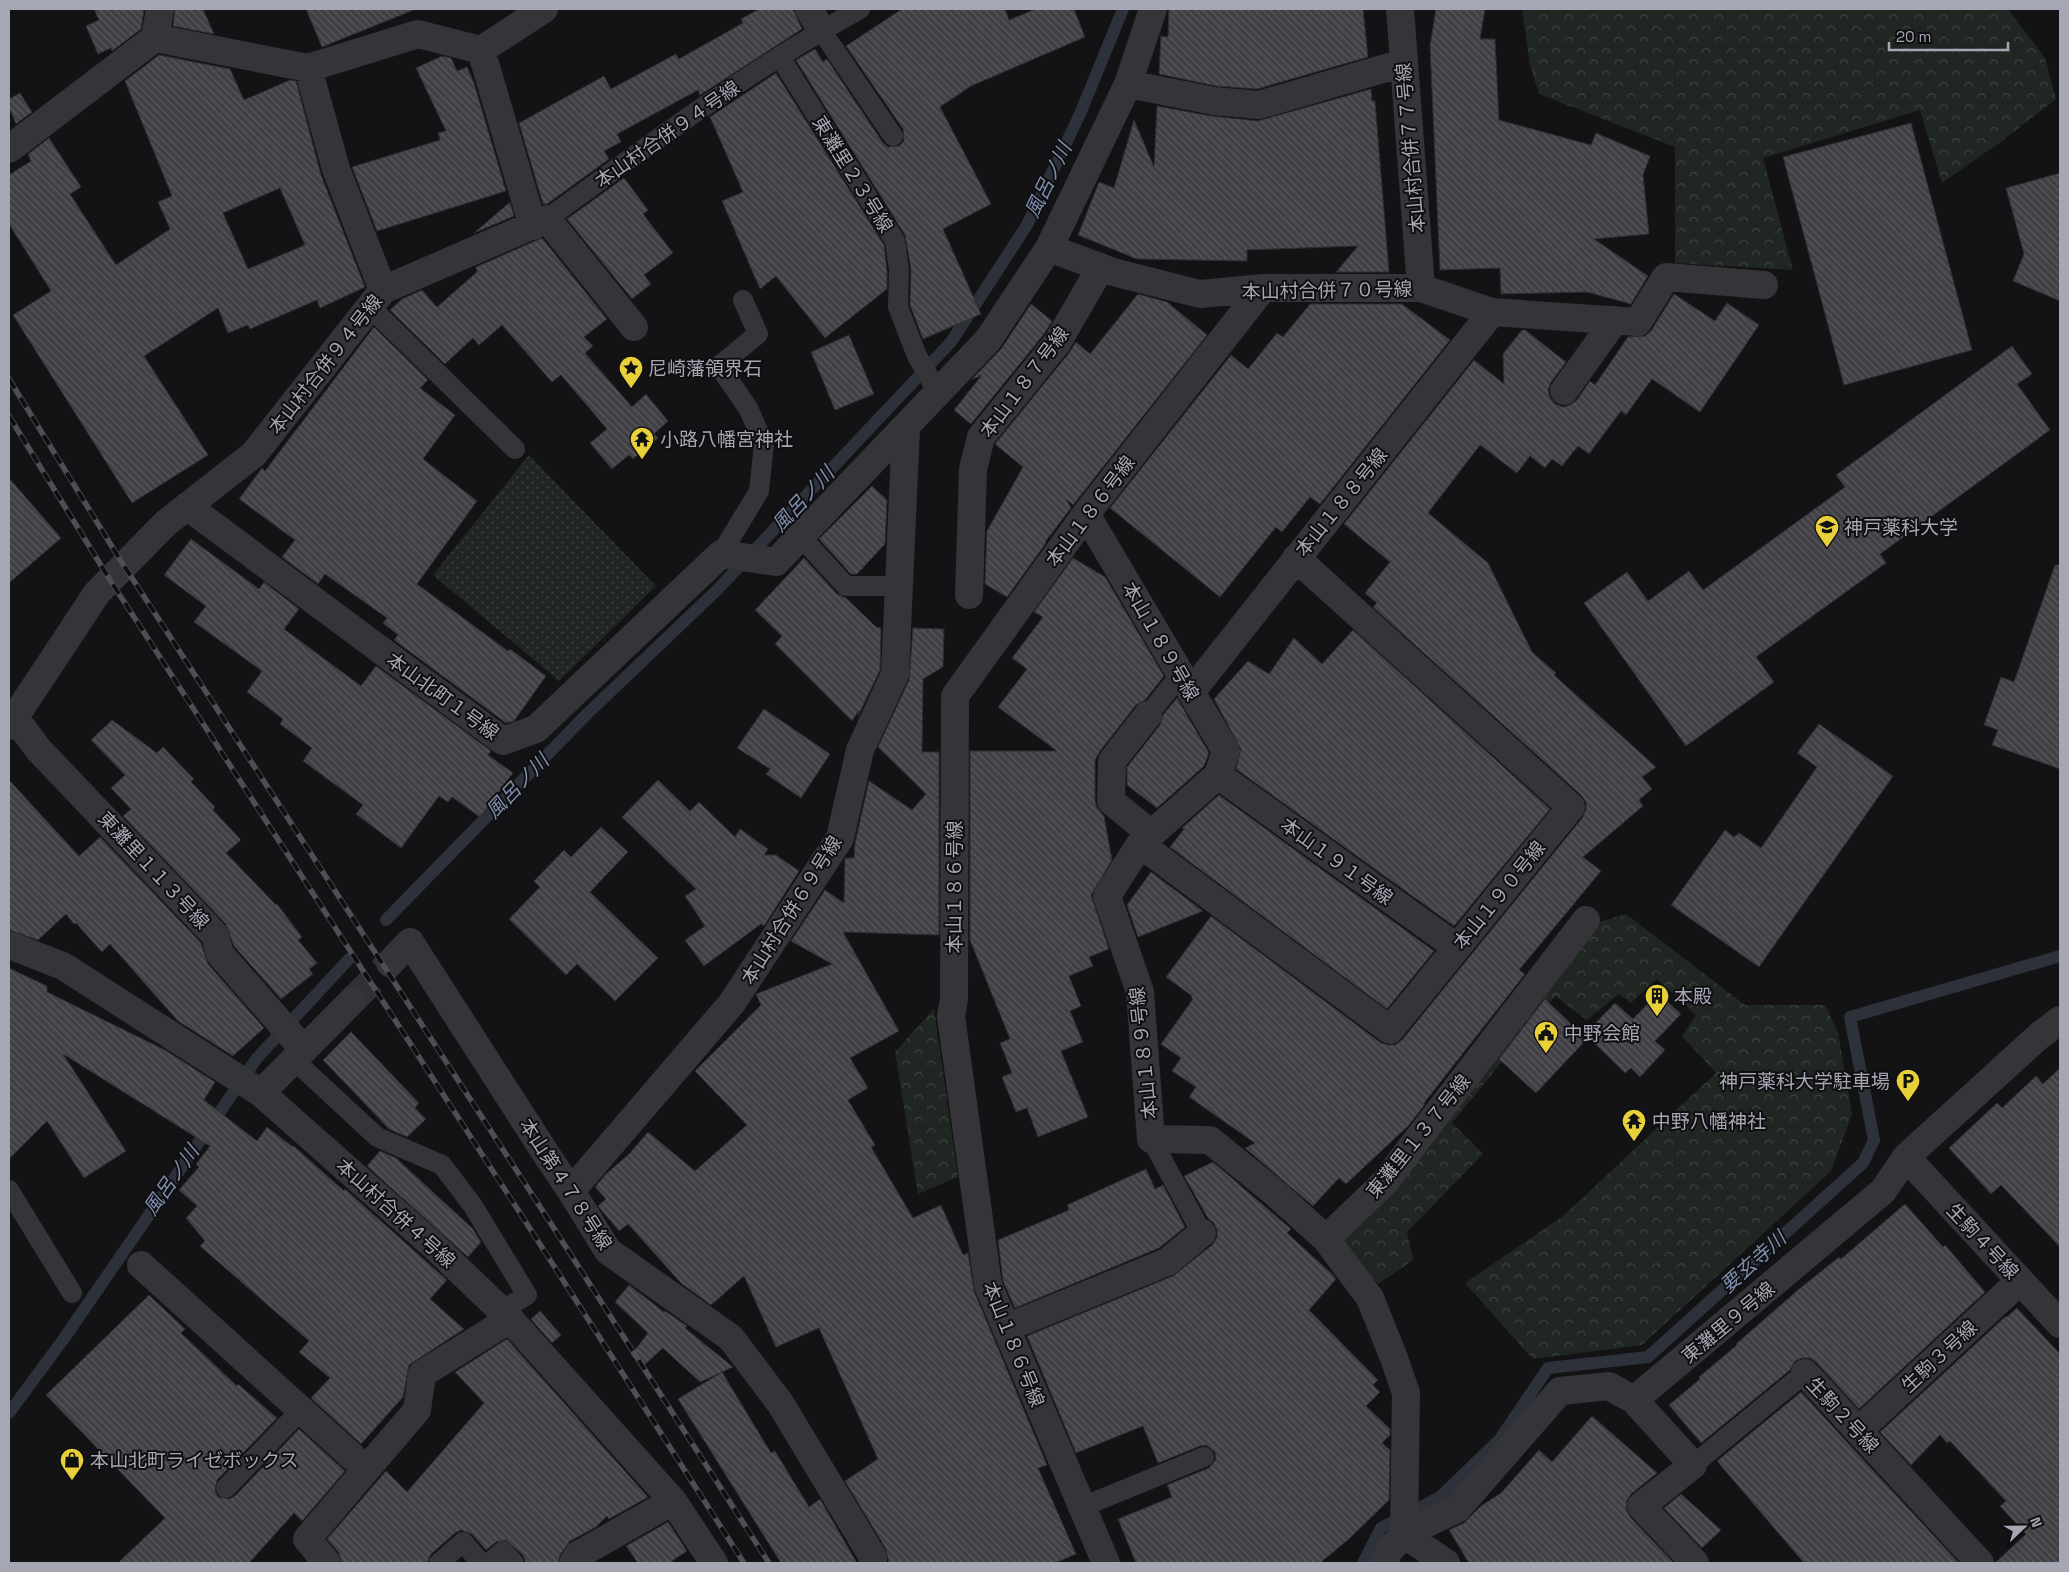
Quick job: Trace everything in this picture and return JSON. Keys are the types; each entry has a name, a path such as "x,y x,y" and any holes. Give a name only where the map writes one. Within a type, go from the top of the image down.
{"street":[{"path":"9,149 155,38 160,9"},
{"path":"155,38 308,68 418,34 482,50 544,9"},
{"path":"728,555 776,562 988,340 1049,248 1128,84 1153,9"},
{"name":"本山村合併７７号線","path":"1400,9 1421,288"},
{"path":"482,50 540,223 634,327"},
{"path":"1128,84 1214,100 1259,105 1403,63"},
{"path":"308,68 336,169 376,298"},
{"name":"本山村合併９４号線","path":"11,720 97,593 166,523 254,454 376,298 540,223"},
{"name":"本山村合併７０号線","path":"1049,248 1101,267 1200,294 1263,288 1421,288 1492,312 1638,322 1666,277 1764,285"},
{"name":"本山１８７号線","path":"969,595 973,469 981,437 1057,343 1101,267"},
{"name":"本山１８６号線","path":"1106,1563 988,1285 951,1016 954,990 955,696 1086,514 1263,288"},
{"name":"本山１８８号線","path":"1186,683 1296,558 1492,312"},
{"path":"1564,391 1615,320"},
{"name":"本山村合併６９号線","path":"571,1191 732,1003 840,838 860,750 895,674 906,428"},
{"name":"本山北町１号線","path":"187,506 503,741 536,729 728,555"},
{"name":"本山１８９号線","path":"1086,514 1226,751 1218,775 1145,839 1107,896 1140,992 1151,1139 1210,1140 1276,1193 1326,1239"},
{"name":"本山１９０号線","path":"1145,839 1390,1030 1571,807 1296,558"},
{"path":"1145,839 1111,801 1112,761 1148,715"},
{"name":"東灘里１１３号線","path":"11,720 215,935 220,954 267,1008 300,1052"},
{"name":"本山１９１号線","path":"1218,775 1456,947"},
{"name":"東灘里１３７号線","path":"1326,1239 1384,1183 1586,920"},
{"name":"本山第４７８号線","path":"390,963 410,942 608,1251 731,1338 780,1403 873,1557 873,1563"},
{"name":"本山村合併４号線","path":"9,946 63,966 260,1092 434,1246 505,1315 673,1501 714,1563"},
{"path":"260,1092 352,1002"},
{"name":"東灘里９号線","path":"1634,1400 1883,1191 1906,1157 2039,1036 2060,1020"},
{"name":"生駒４号線","path":"1906,1157 2060,1324"},
{"path":"1006,1328 1168,1262 1202,1233"},
{"path":"1326,1239 1370,1298 1406,1393 1404,1519 1383,1563"},
{"path":"140,1265 366,1469"},
{"name":"生駒３号線","path":"1858,1431 2020,1281"},
{"path":"327,1563 307,1539 416,1410 422,1374 505,1315"},
{"name":"生駒２号線","path":"1805,1373 1980,1563"},
{"path":"1404,1519 1457,1508 1560,1391 1609,1386 1634,1400 1693,1465 1641,1506 1695,1563"},
{"path":"573,1563 578,1555 673,1501"},
{"path":"1404,1519 1446,1563"}],"lane":[{"name":"本山村合併９４号線","path":"540,223 684,119 780,57 815,20 860,9"},
{"path":"815,20 893,136"},
{"name":"東灘里２３号線","path":"780,57 895,241 899,270 898,306 917,356 938,393"},
{"path":"376,298 515,449"},
{"path":"728,555 759,491 764,444 748,408 719,366 758,334 744,300"},
{"path":"801,537 846,586 899,586"},
{"path":"1148,715 1186,683"},
{"path":"300,1052 377,1137 442,1165 473,1206 527,1295 505,1315"},
{"path":"1151,1139 1202,1233"},
{"path":"9,1190 72,1292"},
{"name":"生駒２号線","path":"1693,1465 1805,1373"},
{"path":"226,1488 300,1411"},
{"path":"1082,1508 1204,1457"},
{"path":"440,1563 464,1542 481,1563"},
{"path":"489,1563 503,1551 514,1563"}],"green space":[{"path":"1522,9 2008,9 2045,58 2056,99 2002,141 1942,183 1920,110 1763,158 1793,270 1675,263 1675,147 1539,94 1530,65"},
{"path":"529,455 656,586 559,681 433,575"},
{"name":"中野八幡神社","path":"1626,914 1745,1005 1825,1005 1838,1032 1852,1114 1831,1171 1642,1345 1533,1359 1465,1283 1562,1217 1716,1073 1682,1036 1696,1015 1657,979 1631,1003 1619,994 1587,1020 1555,996 1452,1123 1483,1154 1407,1232 1413,1260 1378,1284 1340,1238 1590,925"},
{"path":"934,1009 958,1177 918,1194 895,1052"}],"building":[{"path":"94,9 144,9 141,29 112,51 111,48 98,54 86,26 99,20"},
{"path":"175,9 203,9 214,34 173,26"},
{"path":"306,9 416,9 322,47"},
{"path":"759,9 793,9 802,29 700,95 698,90 617,134 621,142 604,151 609,159 547,204 543,204 519,123 604,76 611,89 676,54 679,59 743,23 741,19"},
{"path":"902,9 1005,9 1009,20 1036,9 1074,9 1085,37 971,86 940,107 991,204 943,229 981,314 923,339 910,305 911,269 905,235 796,60 815,49 823,62 827,59 883,143 888,147 899,146 904,141 903,129 846,46"},
{"path":"1169,9 1363,9 1368,57 1257,89 1216,86 1159,74 1161,36 1168,37"},
{"path":"1436,9 1485,9 1480,39 1495,39 1499,120 1591,145 1596,133 1650,156 1643,175 1649,234 1594,239 1648,276 1631,304 1587,292 1501,294 1500,268 1440,270 1430,46"},
{"path":"159,55 230,69 244,100 290,80 296,81 321,175 365,287 320,308 317,300 250,329 248,325 228,333 218,308 144,356 208,455 132,503 13,315 51,291 9,224 9,175 31,161 28,154 49,138 81,187 70,194 116,265 170,229 158,202 172,196 125,81","holes":["280,188 305,245 248,269 223,213"]},
{"path":"442,56 451,58 457,71 467,67 474,83 506,191 377,231 352,167 440,140 438,133 446,131 416,68"},
{"path":"776,73 884,245 887,289 825,338 776,276 760,289 722,201 743,192 710,117"},
{"path":"1371,89 1372,101 1375,101 1389,272 1336,272 1358,246 1247,250 1247,261 1137,259 1078,235 1099,182 1114,188 1134,120 1154,167 1157,106 1211,116 1258,121"},
{"path":"20,93 32,112 16,124 9,107 9,99"},
{"path":"1911,123 1972,350 1844,385 1783,157"},
{"path":"2060,173 2060,301 2013,281 2024,254 2006,188"},
{"path":"624,178 648,210 643,214 673,253 644,275 651,284 632,299 567,219"},
{"path":"510,202 514,216 474,233"},
{"path":"542,238 607,319 584,337 593,346 585,353 632,407 646,394 668,421 654,434 658,438 633,459 629,455 612,469 590,443 607,429 561,375 552,382 502,325 479,345 473,338 445,364 390,310 402,299 422,290 437,307 477,272 476,267"},
{"path":"1138,294 1167,302 1207,335 1073,505 1066,499 1071,508 1007,597 985,584 987,531 1023,467 995,444 1076,342 1090,354"},
{"path":"1674,294 1715,321 1727,303 1759,325 1700,412 1652,379 1626,415 1621,411 1589,454 1578,446 1562,466 1552,459 1545,468 1530,456 1517,473 1480,445 1428,513 1488,563 1532,652 1556,673 1554,675 1656,767 1642,777 1652,789 1639,800 1643,806 1583,857 1601,871 1519,970 1525,974 1424,1103 1409,1125 1346,1184 1339,1178 1313,1206 1245,1148 1255,1143 1189,1097 1196,1087 1172,1071 1181,1058 1161,1044 1193,999 1192,996 1166,977 1211,916 1381,1043 1395,1045 1402,1040 1583,817 1586,809 1586,802 1581,795 1373,607 1377,603 1365,593 1390,562 1344,524 1474,360 1504,384 1503,354 1522,330 1525,330 1566,362 1551,382 1548,390 1550,398 1555,404 1563,407 1570,405 1577,400 1590,381 1595,385 1628,337 1645,336 1651,331"},
{"path":"1031,304 1052,321 1044,334 971,424 954,410 982,375 971,380 1001,349"},
{"path":"1310,304 1402,304 1450,340 1320,504 1310,497 1282,532 1276,527 1220,597 1110,508 1231,355 1248,369 1277,333 1283,337"},
{"path":"374,327 428,380 420,388 455,415 423,459 477,501 417,584 508,651 510,649 546,676 514,721 506,723 394,640 398,635 383,623 387,618 325,574 318,584 282,557 295,540 239,499 262,468 265,471"},
{"path":"849,335 874,394 835,410 811,352"},
{"path":"2012,346 2032,374 2017,384 2050,430 1880,554 1886,563 1756,657 1774,682 1686,746 1584,603 1627,572 1648,601 1689,571 1703,590 1845,487 1836,475"},
{"path":"9,478 61,538 9,583"},
{"path":"872,486 887,500 885,544 857,574 851,574 819,539"},
{"path":"191,539 259,589 264,582 299,609 284,629 361,686 376,666 491,751 488,755 513,773 480,817 452,797 448,802 439,796 401,848 356,814 363,805 303,761 312,748 280,724 283,719 247,692 262,671 194,622 206,606 164,575"},
{"path":"804,558 837,594 846,598 876,627 881,628 880,670 858,716 859,710 852,721 775,644 782,636 755,610"},
{"path":"1073,558 1105,577 1164,676 1145,700 1136,705 1095,760 1095,801 1097,808 1104,816 1112,860 1091,895 1109,949 1089,957 1093,966 1069,976 1081,1006 1070,1011 1083,1042 1061,1051 1088,1117 1038,1137 1027,1108 1016,1112 1002,1077 1012,1073 1000,1043 1010,1039 970,940 970,751 1057,751 998,707 1027,669 1012,658 1043,617 1034,612"},
{"path":"2055,565 2060,565 2060,769 1992,745 1998,730 1984,725 2001,677 2014,682"},
{"path":"913,628 944,629 943,667 923,679 922,752 939,752 939,935 843,932 899,1031 850,1058 868,1088 848,1100 875,1145 871,1147 913,1218 941,1205 963,1255 968,1253 974,1291 1047,1465 1038,1468 1076,1554 1055,1563 889,1563 886,1549 845,1481 878,1459 819,1328 776,1347 744,1276 711,1305 682,1284 628,1224 619,1231 598,1206 606,1199 595,1187 605,1175 630,1153 648,1132 695,1171 747,1125 695,1071 761,1005 756,994 832,964 791,941 825,890 844,903 845,859 854,858 855,843 869,781 912,810 926,794 878,747 909,680"},
{"path":"1353,630 1550,809 1454,926 1236,769 1241,749 1214,699 1248,661 1269,674 1294,638 1322,664"},
{"path":"1177,698 1209,753 1204,766 1157,808 1127,785 1127,767 1160,725 1163,715"},
{"path":"764,709 830,754 801,798 766,774 770,769 737,748"},
{"path":"112,720 157,753 163,747 194,779 191,782 215,807 213,810 241,840 226,853 277,904 302,937 298,940 317,963 309,969 313,974 281,999 234,946 226,924 123,816 131,809 111,788 125,775 91,740"},
{"path":"1819,724 1893,776 1759,967 1671,905 1725,830 1734,837 1739,833 1761,848 1817,767 1797,753"},
{"path":"9,780 79,856 100,837 201,943 208,964 264,1028 233,1056 178,1021 110,944 102,952 66,914 38,940 9,930"},
{"path":"658,780 690,811 699,802 735,837 740,829 768,849 764,855 776,855 799,871 764,926 761,924 704,966 685,940 705,926 685,896 696,889 622,817"},
{"path":"1219,795 1434,951 1387,1009 1170,847 1184,829 1182,828"},
{"path":"601,827 628,852 590,892 658,958 615,1001 577,964 566,975 509,919 540,887 534,881 564,850 571,857"},
{"path":"1151,872 1203,911 1138,937 1127,905"},
{"path":"9,968 47,986 47,992 165,1050 215,1082 204,1100 257,1141 267,1127 294,1146 447,1280 430,1299 464,1329 409,1365 403,1397 361,1444 311,1398 330,1378 299,1352 309,1341 200,1246 205,1241 186,1218 197,1206 179,1190 199,1167 196,1164 210,1146 63,1054 126,1151 84,1178 47,1121 9,1159"},
{"path":"1658,993 1681,1014 1655,1041 1665,1050 1640,1077 1631,1068 1625,1073 1585,1034 1615,1003 1633,1019"},
{"path":"1545,999 1587,1039 1536,1093 1499,1059"},
{"path":"351,1032 419,1103 415,1108 426,1119 407,1137 389,1129 323,1060"},
{"path":"2060,1068 2060,1247 2001,1185 1991,1194 1949,1148 1997,1103 2002,1108 2036,1076 2043,1084"},
{"path":"380,1151 396,1158 473,1229 481,1242 468,1257 367,1166"},
{"path":"1213,1162 1291,1229 1287,1233 1336,1279 1309,1310 1378,1380 1373,1385 1380,1392 1366,1406 1390,1429 1390,1435 1382,1443 1390,1450 1389,1500 1350,1538 1320,1563 1136,1563 1118,1519 1172,1497 1167,1485 1209,1468 1216,1459 1215,1452 1206,1445 1200,1446 1158,1463 1143,1426 1076,1453 1027,1336 1173,1276 1212,1245 1217,1238 1217,1230 1184,1176"},
{"path":"1146,1169 1155,1189 1163,1185 1185,1227 1159,1248 1015,1308 1003,1281 998,1240 1069,1210 1067,1205"},
{"path":"1905,1204 1943,1247 1945,1245 1985,1292 1859,1409 1816,1362 1810,1358 1802,1358 1795,1361 1790,1370 1701,1443 1669,1405 1798,1290 1839,1257 1841,1259"},
{"path":"629,1285 664,1312 687,1326 685,1328 733,1367 700,1382 663,1348 643,1366 631,1355 648,1333 615,1302"},
{"path":"149,1295 185,1329 181,1333 237,1386 238,1384 277,1418 217,1480 215,1491 218,1497 229,1499 235,1496 299,1429 345,1471 302,1521 294,1513 249,1563 118,1563 165,1518 46,1395"},
{"path":"2017,1308 2060,1354 2060,1563 1995,1563 2026,1534 2000,1506 2006,1501 1950,1441 1947,1443 1940,1435 1911,1465 1880,1432"},
{"path":"540,1311 561,1335 552,1343 531,1319"},
{"path":"507,1339 648,1497 609,1519 607,1516 596,1527 570,1541 560,1555 558,1563 526,1563 523,1555 506,1540 496,1542 486,1550 472,1534 461,1530 431,1554 427,1563 342,1563 339,1553 327,1539 386,1471 407,1492 484,1403 455,1372"},
{"path":"722,1372 771,1453 775,1451 809,1507 820,1499 857,1563 781,1563 678,1399"},
{"path":"1801,1392 1959,1563 1804,1563 1717,1461"},
{"path":"1592,1416 1657,1473 1631,1494 1627,1500 1626,1509 1630,1517 1674,1563 1469,1563 1449,1530 1464,1523 1481,1506 1501,1493 1539,1450 1552,1462"},
{"path":"1681,1494 1721,1530 1702,1548 1664,1508"},
{"path":"668,1522 687,1551 669,1563 638,1563 626,1546"}],"waterway":[{"name":"風呂ノ川","path":"386,920 587,714 717,590 951,342 1027,225 1080,114 1123,9"},
{"name":"要玄寺川","path":"1363,1563 1381,1528 1440,1497 1500,1439 1548,1368 1648,1357 1863,1163 1874,1140 1850,1017 2060,956"},
{"name":"風呂ノ川","path":"9,1413 65,1337 257,1058 349,959"}],"tunnel":[{"path":"352,1001 390,963"}],"railway":[{"path":"9,379 119,558 769,1563"},
{"path":"9,416 110,580 744,1563"}],"place":[{"name":"尼崎藩領界石","path":"631,389"},
{"name":"小路八幡宮神社","path":"642,460"},
{"name":"神戸薬科大学","path":"1827,548"},
{"name":"本殿","path":"1657,1017"},
{"name":"中野会館","path":"1546,1054"},
{"name":"神戸薬科大学駐車場","path":"1908,1102"},
{"name":"中野八幡神社","path":"1634,1142"},
{"name":"本山北町ライゼボックス","path":"72,1481"}]}
